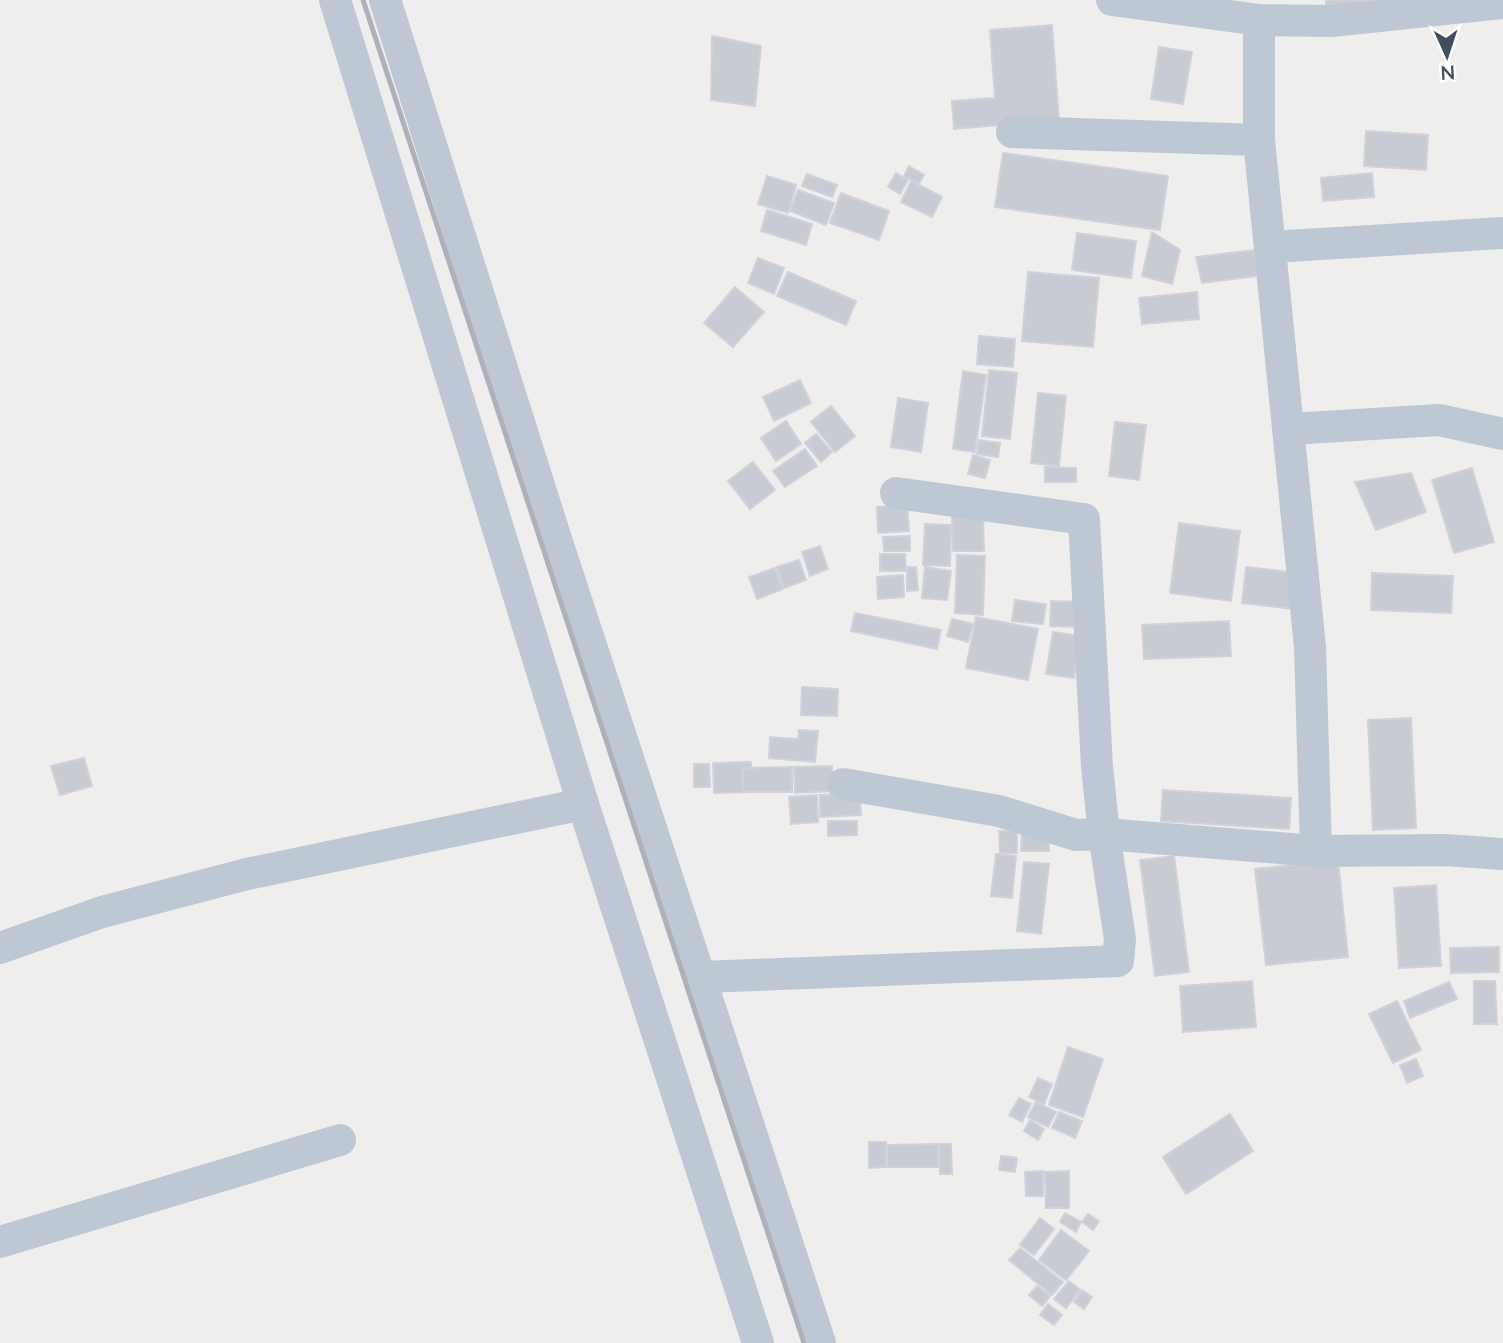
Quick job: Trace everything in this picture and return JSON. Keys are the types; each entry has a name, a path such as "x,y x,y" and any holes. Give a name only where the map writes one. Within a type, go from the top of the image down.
{"street":[{"path":"335,0 583,804 758,1343"},
{"path":"385,0 556,539 702,976 820,1343"},
{"path":"1112,0 1259,20 1332,21 1445,4 1503,3"},
{"path":"1259,20 1259,140 1310,648 1316,851"},
{"path":"1012,132 1259,140"},
{"path":"1271,247 1503,233"},
{"path":"1290,429 1439,420 1503,434"},
{"path":"702,976 1118,961 1120,940 1097,766 1084,519 896,493"},
{"path":"843,784 999,811 1076,835 1104,834 1316,851 1445,850 1503,854"},
{"path":"0,948 102,912 247,874 583,804"},
{"path":"0,1242 340,1140"}],"building":[{"path":"1326,0 1394,0 1326,7"},
{"path":"1052,25 1059,120 954,129 952,101 995,98 990,30"},
{"path":"712,36 761,46 755,106 711,100"},
{"path":"1159,47 1192,52 1183,104 1151,99"},
{"path":"1366,131 1428,135 1426,170 1364,166"},
{"path":"1003,153 1168,176 1160,230 995,207"},
{"path":"909,166 924,175 919,184 904,176"},
{"path":"896,173 908,180 900,194 888,187"},
{"path":"1372,173 1374,197 1323,201 1321,178"},
{"path":"807,174 837,185 832,197 802,186"},
{"path":"767,176 796,185 788,213 758,204"},
{"path":"911,181 942,197 932,217 901,202"},
{"path":"798,190 834,203 826,225 790,211"},
{"path":"841,193 889,211 879,240 830,223"},
{"path":"767,210 812,224 806,245 761,231"},
{"path":"1152,232 1180,250 1172,284 1142,276"},
{"path":"1077,233 1136,241 1131,278 1072,270"},
{"path":"1254,250 1258,276 1202,283 1196,257"},
{"path":"758,258 784,268 774,294 748,283"},
{"path":"788,272 856,301 846,325 777,296"},
{"path":"1028,272 1099,278 1093,347 1022,341"},
{"path":"735,287 764,312 733,347 704,323"},
{"path":"1197,292 1199,319 1142,324 1139,298"},
{"path":"979,336 1015,339 1013,367 977,364"},
{"path":"989,370 1017,373 1010,439 982,436"},
{"path":"963,371 986,375 975,452 953,449"},
{"path":"800,380 811,403 774,421 763,397"},
{"path":"1038,393 1066,396 1059,466 1031,463"},
{"path":"898,398 928,403 921,452 891,447"},
{"path":"831,406 855,436 835,452 811,422"},
{"path":"786,421 801,444 776,461 761,438"},
{"path":"1115,422 1146,425 1139,480 1109,476"},
{"path":"816,434 832,452 821,462 805,443"},
{"path":"979,440 1000,443 998,457 977,454"},
{"path":"805,449 817,466 785,487 773,471"},
{"path":"973,455 990,460 985,478 968,474"},
{"path":"753,462 775,490 750,509 728,481"},
{"path":"1045,467 1076,468 1076,482 1045,482"},
{"path":"1472,468 1494,542 1454,553 1432,480"},
{"path":"1411,473 1426,512 1376,530 1355,482"},
{"path":"907,505 909,531 878,533 877,507"},
{"path":"952,516 983,516 984,551 953,551"},
{"path":"1179,523 1240,531 1231,601 1170,593"},
{"path":"925,524 951,525 950,566 923,565"},
{"path":"910,536 910,551 884,551 883,537"},
{"path":"820,546 828,569 810,576 802,552"},
{"path":"880,554 905,554 906,571 880,571"},
{"path":"957,555 985,556 983,615 955,613"},
{"path":"799,560 806,580 784,588 777,567"},
{"path":"907,567 916,567 918,590 907,591"},
{"path":"925,567 951,571 947,600 922,598"},
{"path":"1246,567 1297,573 1293,609 1242,603"},
{"path":"775,568 783,589 757,599 749,577"},
{"path":"1372,573 1453,576 1451,613 1371,610"},
{"path":"903,575 904,597 878,599 877,577"},
{"path":"1015,600 1046,604 1043,624 1012,621"},
{"path":"1051,601 1078,602 1076,627 1050,626"},
{"path":"855,613 941,630 937,649 851,631"},
{"path":"976,617 1038,629 1028,680 966,668"},
{"path":"952,619 973,624 968,642 947,636"},
{"path":"1229,621 1231,656 1144,659 1142,625"},
{"path":"1053,632 1080,636 1074,678 1046,674"},
{"path":"802,687 838,689 837,716 801,715"},
{"path":"1411,718 1416,828 1373,830 1368,720"},
{"path":"799,730 818,731 815,762 769,758 770,737 798,739"},
{"path":"84,758 92,786 60,795 51,766"},
{"path":"751,762 752,792 714,793 713,763"},
{"path":"694,764 709,764 710,787 694,787"},
{"path":"832,766 833,791 795,793 794,767"},
{"path":"792,767 792,792 743,792 743,768"},
{"path":"1163,790 1291,798 1289,829 1161,821"},
{"path":"860,794 861,815 820,817 820,795"},
{"path":"817,795 818,822 791,824 789,797"},
{"path":"828,821 857,821 857,835 828,836"},
{"path":"999,831 1017,831 1017,853 1000,853"},
{"path":"1022,832 1049,832 1049,851 1021,851"},
{"path":"996,854 1016,856 1012,898 991,896"},
{"path":"1174,856 1189,972 1155,976 1140,860"},
{"path":"1338,860 1348,957 1266,965 1255,869"},
{"path":"1024,862 1049,864 1041,934 1017,931"},
{"path":"1436,885 1441,966 1399,968 1394,888"},
{"path":"1499,947 1499,972 1451,973 1450,948"},
{"path":"1252,981 1256,1027 1183,1032 1180,986"},
{"path":"1474,981 1495,981 1497,1024 1474,1024"},
{"path":"1449,982 1457,999 1410,1018 1404,1001"},
{"path":"1397,1001 1421,1050 1393,1063 1369,1014"},
{"path":"1068,1047 1103,1059 1083,1117 1049,1105"},
{"path":"1416,1059 1423,1076 1407,1083 1400,1065"},
{"path":"1038,1078 1052,1084 1044,1104 1029,1097"},
{"path":"1019,1098 1031,1104 1022,1122 1009,1115"},
{"path":"1036,1102 1056,1112 1048,1127 1028,1117"},
{"path":"1059,1112 1082,1121 1075,1138 1052,1128"},
{"path":"1230,1114 1253,1151 1186,1194 1163,1157"},
{"path":"1030,1120 1044,1129 1038,1140 1024,1131"},
{"path":"869,1142 886,1142 886,1167 869,1168"},
{"path":"938,1144 938,1167 887,1167 887,1145"},
{"path":"939,1144 951,1144 952,1174 940,1174"},
{"path":"1001,1156 1017,1158 1015,1172 999,1170"},
{"path":"1043,1171 1043,1196 1026,1196 1025,1172"},
{"path":"1069,1171 1069,1208 1046,1208 1045,1172"},
{"path":"1065,1213 1081,1222 1076,1232 1060,1222"},
{"path":"1088,1214 1099,1221 1093,1230 1082,1222"},
{"path":"1040,1218 1054,1229 1034,1255 1020,1245"},
{"path":"1061,1230 1089,1251 1066,1280 1039,1260"},
{"path":"1020,1248 1063,1282 1052,1295 1009,1260"},
{"path":"1069,1281 1080,1290 1066,1308 1054,1299"},
{"path":"1037,1286 1050,1296 1042,1306 1029,1295"},
{"path":"1082,1290 1092,1297 1084,1309 1074,1302"},
{"path":"1048,1304 1062,1315 1054,1325 1040,1315"}],"railway":[{"path":"363,0 804,1343"}]}
